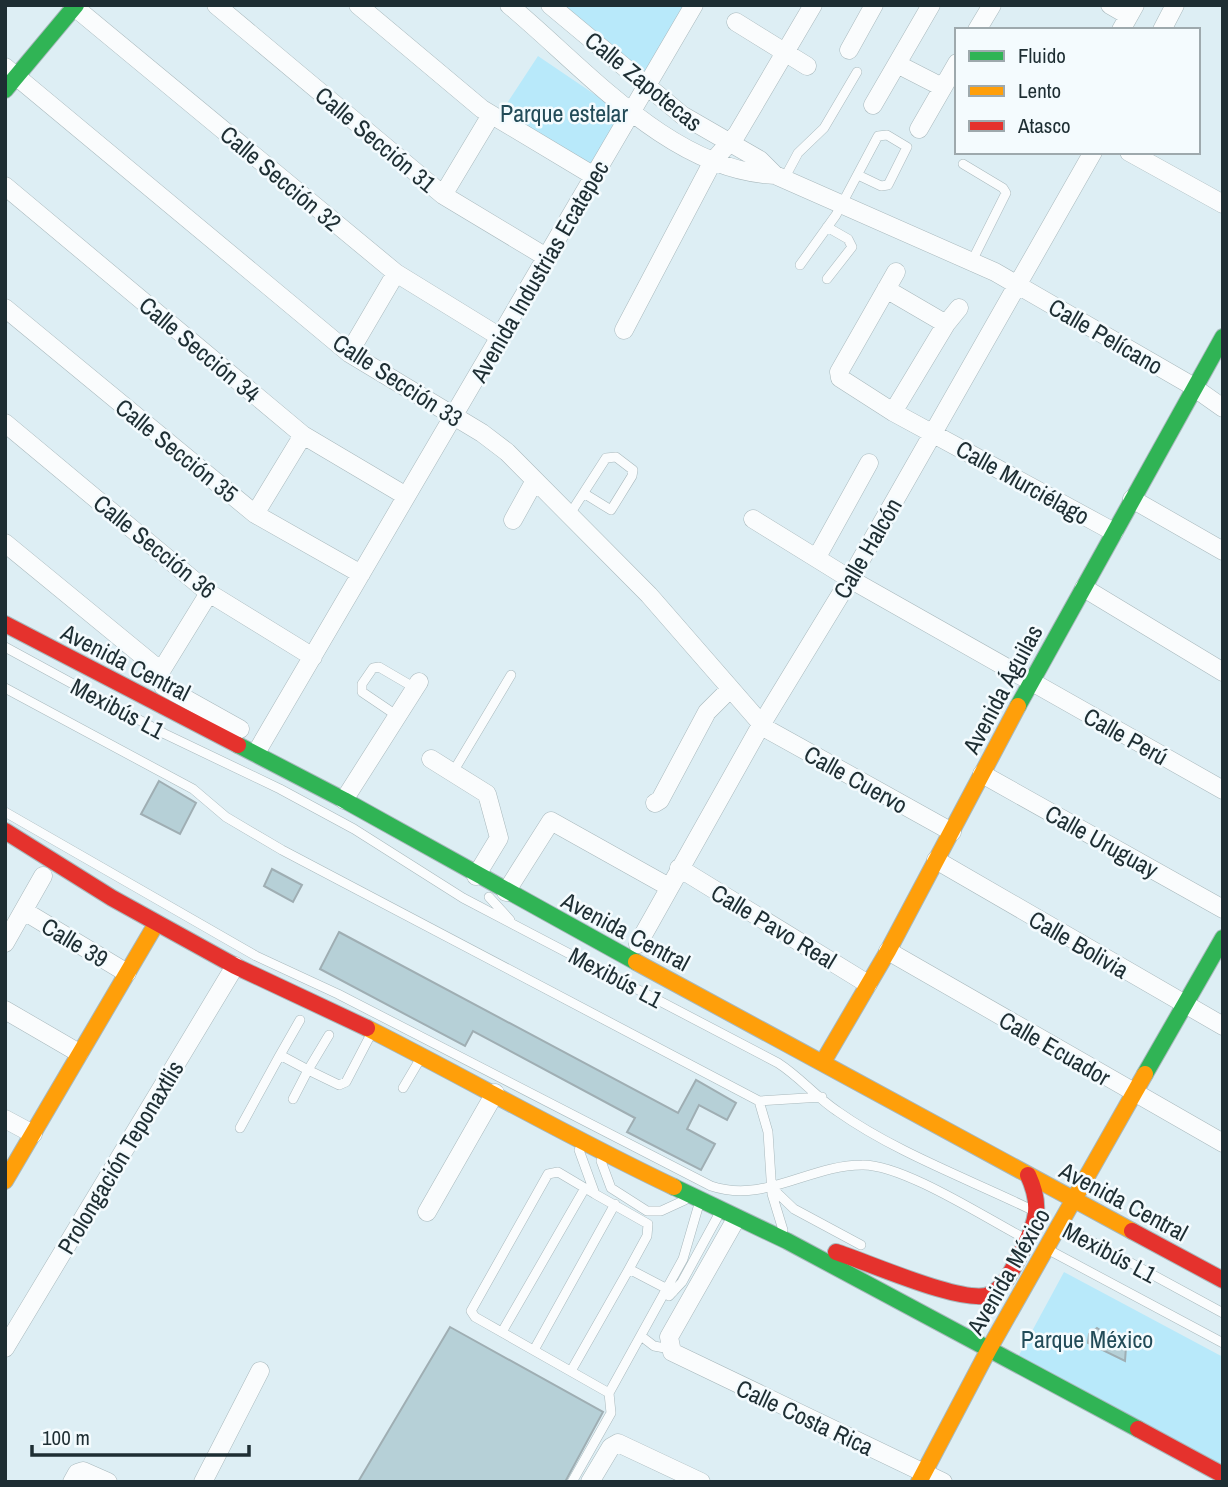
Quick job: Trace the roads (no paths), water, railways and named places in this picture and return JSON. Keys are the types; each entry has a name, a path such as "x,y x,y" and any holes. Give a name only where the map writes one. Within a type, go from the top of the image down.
{"main road":[{"path":"9,78 74,6"},
{"name":"Avenida Águilas","path":"823,1062 888,951 1030,683 1223,337"},
{"name":"Avenida Central","path":"5,624 344,800 471,873 1223,1280"},
{"path":"5,831 156,924 235,966 373,1031 495,1093 598,1151 694,1200 787,1241 1223,1475"},
{"path":"5,1181 156,924"},
{"name":"Avenida México","path":"922,1477 989,1349 1223,938"},
{"path":"787,1241 845,1254 960,1296 978,1298 997,1289 1028,1239 1039,1213 1038,1198 1028,1175"}],"street":[{"name":"Calle Sección 31","path":"216,5 443,195 546,257"},
{"path":"358,5 491,115 594,176"},
{"name":"Calle Zapotecas","path":"509,5 633,111 674,142 713,161 754,174 780,177 972,261 1017,284"},
{"name":"Avenida Industrias Ecatepec","path":"256,753 694,5"},
{"path":"624,330 713,161 729,144 813,5"},
{"path":"849,50 874,5"},
{"path":"873,105 931,5"},
{"path":"978,28 992,5"},
{"path":"1110,5 1129,17"},
{"path":"1163,28 1175,5"},
{"name":"Calle Sección 32","path":"74,6 396,273 500,337"},
{"path":"539,30 552,6"},
{"name":"Calle Zapotecas","path":"552,6 690,121 760,160 780,177"},
{"path":"736,22 807,66"},
{"path":"897,64 942,87"},
{"path":"919,128 955,66"},
{"name":"Calle Sección 33","path":"9,78 349,353 498,444 649,596 761,725"},
{"path":"443,195 491,115"},
{"name":"Calle Halcón","path":"638,944 761,725 850,579 1092,154"},
{"path":"1133,154 1223,204"},
{"name":"Calle Sección 34","path":"5,186 303,435 406,496"},
{"path":"896,272 886,289 946,324"},
{"path":"349,353 396,273"},
{"name":"Calle Pelícano","path":"1017,284 1223,408"},
{"name":"Calle Murciélago","path":"886,289 839,374 842,380 893,412 1114,532"},
{"name":"Calle Sección 35","path":"5,308 256,514 361,574"},
{"path":"893,412 946,324 959,308"},
{"name":"Calle Sección 36","path":"5,423 209,593 313,657"},
{"path":"256,514 303,435"},
{"path":"817,557 869,463"},
{"path":"513,520 534,482"},
{"path":"1132,499 1223,551"},
{"name":"Calle Perú","path":"753,519 850,579 1030,683 1223,790"},
{"path":"5,543 161,671"},
{"path":"1084,588 1223,672"},
{"path":"209,593 161,671 160,679 163,686 240,729"},
{"path":"344,800 417,685"},
{"path":"655,803 660,800 707,712 730,689"},
{"name":"Calle Cuervo","path":"761,725 951,832"},
{"path":"431,759 487,794 499,838 471,873"},
{"name":"Calle Uruguay","path":"982,774 1223,909"},
{"path":"506,892 551,821 669,887"},
{"name":"Calle Bolivia","path":"936,860 1223,1026"},
{"name":"Calle Pavo Real","path":"679,868 868,984"},
{"path":"5,943 43,876"},
{"name":"Calle 39","path":"24,911 127,972"},
{"name":"Calle Ecuador","path":"888,951 1223,1143"},
{"name":"Prolongación Teponaxtlis","path":"5,1348 235,966"},
{"path":"5,1010 79,1053"},
{"path":"427,1212 495,1093"},
{"path":"5,1119 33,1134"},
{"path":"670,1349 669,1337 728,1215"},
{"name":"Calle Costa Rica","path":"670,1349 677,1356 922,1477 943,1482"},
{"path":"203,1482 260,1371"},
{"path":"590,1482 615,1443 701,1482"},
{"path":"76,1477 87,1471 108,1482"}],"lane":[{"path":"780,177 798,153 824,128 857,72"},
{"path":"800,265 842,203 858,174 881,135 887,135 907,147 888,186 881,186 858,174"},
{"path":"963,164 1003,188 1006,193 972,261"},
{"path":"827,227 848,239 852,247 827,279"},
{"path":"568,517 608,456 616,457 633,470 611,510 585,494"},
{"name":"Mexibús L1","path":"5,647 165,734 341,822 422,875 778,1063 835,1110 890,1142 1039,1213 1223,1313"},
{"path":"396,715 362,692 362,684 373,668 379,667 417,685"},
{"path":"453,772 510,675"},
{"path":"5,688 193,789 226,817 282,850 759,1101 822,1097"},
{"name":"Mexibús L1","path":"5,811 256,956 338,994 711,1186 737,1192 772,1188 838,1167 877,1166 903,1175 1223,1343"},
{"path":"471,873 513,924"},
{"path":"240,1128 300,1020"},
{"path":"281,1055 336,1084 344,1084 373,1031"},
{"path":"293,1098 329,1035"},
{"path":"403,1088 422,1056"},
{"path":"759,1101 768,1132 774,1203 787,1241"},
{"path":"575,1138 595,1194"},
{"path":"598,1151 611,1188 647,1211 660,1211 694,1200 688,1245 670,1291"},
{"path":"571,1371 647,1236 649,1227 644,1220 554,1171 548,1174 539,1188 471,1308 475,1317 609,1393"},
{"path":"502,1332 585,1188"},
{"path":"772,1188 794,1209 856,1242 891,1269"},
{"path":"534,1350 615,1204"},
{"path":"572,1482 611,1413 609,1393 657,1307 728,1215"},
{"path":"629,1269 670,1291"},
{"path":"641,1336 654,1346 670,1349"}],"park label":[{"name":"Parque estelar","path":"564,113"},
{"name":"Parque México","path":"1087,1339"}]}
